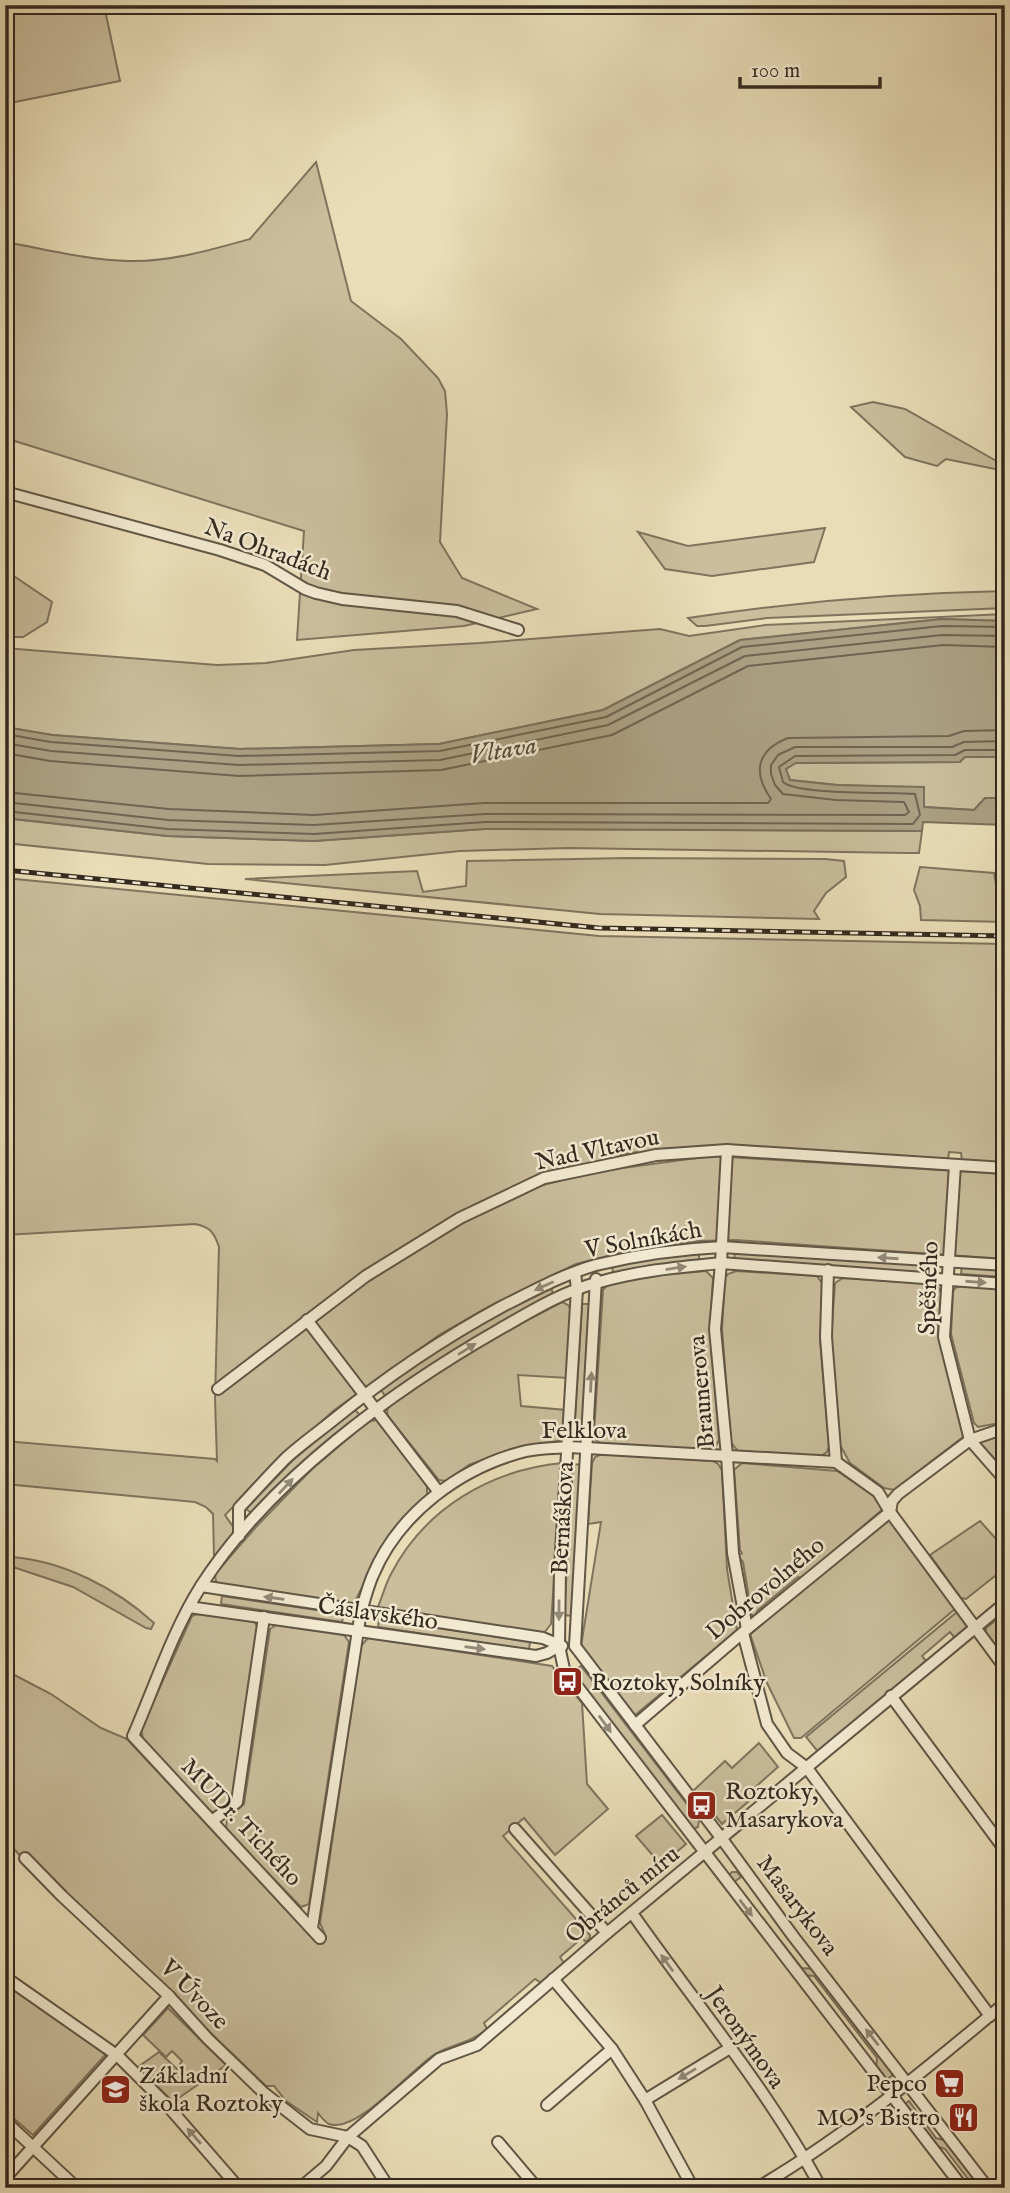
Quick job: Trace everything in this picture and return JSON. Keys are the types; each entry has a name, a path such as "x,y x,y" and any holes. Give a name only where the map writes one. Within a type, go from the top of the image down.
{"street":[{"name":"Na Ohradách","path":"5,492 230,553 265,565 316,593 342,599 457,611 518,630"},
{"name":"Nad Vltavou","path":"218,1389 366,1276 460,1218 544,1178 656,1155 727,1150 1005,1168"},
{"name":"Braunerova","path":"727,1150 715,1329 733,1553 745,1631 767,1724 787,1753 807,1768 990,2016"},
{"name":"Spěšného","path":"955,1165 944,1337 970,1440 1005,1480"},
{"name":"V Solníkách","path":"239,1536 239,1508 287,1457 364,1395 423,1352 470,1324 528,1293 594,1266 682,1249 722,1247 1005,1265"},
{"name":"V Solníkách","path":"133,1736 189,1607 201,1586 239,1536 300,1471 377,1410 480,1340 528,1313 597,1282 686,1266 721,1263 1005,1284"},
{"name":"Bernáškova","path":"575,1646 597,1282 594,1266"},
{"path":"828,1270 826,1337 836,1462 878,1492 1005,1668"},
{"name":"Bernáškova","path":"559,1646 560,1567 578,1289 575,1273"},
{"path":"307,1320 438,1491"},
{"name":"Dobrovolného","path":"635,1725 890,1512 892,1501 898,1494 970,1440 1005,1428"},
{"name":"Felklova","path":"312,1928 361,1611 373,1574 397,1534 438,1491 492,1462 528,1451 569,1447 836,1462"},
{"name":"Čáslavského","path":"201,1586 543,1638 559,1646 575,1646"},
{"name":"Obránců míru","path":"300,2188 326,2166 348,2137 439,2059 477,2045 607,1933 1005,1603"},
{"name":"Čáslavského","path":"189,1607 536,1656 559,1646"},
{"path":"212,1821 237,1802 264,1617"},
{"name":"Masarykova","path":"559,1646 564,1669 963,2188"},
{"name":"Masarykova","path":"575,1646 793,1936 988,2188"},
{"path":"891,1696 1005,1850"},
{"name":"MUDr. Tichého","path":"133,1736 320,1938"},
{"path":"515,1829 607,1933"},
{"name":"V Úvoze","path":"25,1858 169,1996 208,2039 264,2093 310,2129 348,2137"},
{"name":"Jeronýmova","path":"632,1913 730,2048 806,2159 821,2188"},
{"path":"5,1977 114,2054 166,2104 239,2188"},
{"path":"553,1979 612,2049 645,2100 693,2188"},
{"path":"5,2178 169,1996"},
{"path":"757,2188 806,2159 893,2096 1005,2003"},
{"path":"645,2100 730,2048"},
{"path":"547,2105 612,2049"},
{"path":"5,2121 77,2188"},
{"path":"348,2137 362,2146 389,2188"},
{"path":"498,2142 537,2188"}],"shaded area":[{"path":"5,5 104,5 120,81 5,104"},
{"path":"316,162 351,301 401,339 438,378 445,391 447,414 440,542 462,578 537,609 464,626 297,640 304,531 5,438 5,242 128,261 174,257 220,247 250,239"},
{"path":"873,402 905,409 1005,466 1005,471 946,459 937,466 905,457 851,407"},
{"path":"825,528 814,562 712,576 665,569 638,532 688,546"},
{"path":"5,570 52,602 47,622 23,637 5,637"},
{"path":"1005,591 1005,608 767,618 705,626 697,626 688,618 846,599"},
{"path":"1005,614 1005,621 942,619 740,640 603,710 439,744 240,749 52,735 5,727 5,648 217,665 266,663 354,650 660,629 689,636 765,625"},
{"path":"965,757 1005,757 1005,798 985,798 974,810 923,807 924,788 837,785 790,780 785,769 795,763 959,762"},
{"path":"5,818 167,836 314,841 484,829 922,831 919,853 568,848 460,851 325,865 208,864 5,843"},
{"path":"628,858 825,859 844,861 846,877 826,893 814,911 819,919 600,914 245,879 417,871 423,892 466,886 467,861"},
{"path":"920,867 994,873 1000,907 1005,907 1005,922 921,920 920,906 914,890"},
{"path":"5,878 599,936 1005,944 1005,1166 962,1161 961,1153 949,1152 948,1160 808,1154 642,1155 637,1152 528,1181 543,1185 600,1171 712,1156 1005,1174 1005,1259 735,1240 699,1241 632,1250 576,1264 490,1306 439,1335 333,1411 225,1515 236,1531 216,1556 213,1514 195,1502 5,1484 5,1441 217,1461 215,1399 219,1247 211,1231 195,1224 5,1235"},
{"path":"699,1252 699,1261 651,1265 613,1273 612,1265"},
{"path":"735,1252 933,1264 932,1273 734,1261"},
{"path":"962,1265 1005,1269 1005,1277 961,1274"},
{"path":"706,1271 713,1278 710,1329 719,1440 715,1448 707,1450 601,1443 596,1440 594,1433 603,1290 608,1284"},
{"path":"736,1271 817,1276 824,1286 820,1339 829,1446 827,1452 821,1456 738,1451 731,1443 722,1329 725,1278"},
{"path":"843,1278 937,1284 941,1293 938,1334 964,1431 963,1437 894,1490 884,1488 850,1463 840,1445 831,1340 835,1283"},
{"path":"962,1286 1005,1289 1005,1422 978,1427 974,1423 951,1334 953,1292 955,1288"},
{"path":"551,1287 553,1294 467,1342 385,1396 380,1388 463,1334"},
{"path":"562,1302 573,1312 568,1378 518,1375 521,1406 566,1410 564,1435 558,1441 525,1446 498,1454 469,1465 446,1481 439,1480 388,1416 389,1405 476,1347"},
{"path":"582,1304 591,1304 583,1434 574,1433"},
{"path":"354,1409 360,1415 299,1466 253,1514 246,1509 292,1461"},
{"path":"375,1420 427,1486 427,1495 402,1519 385,1543 354,1603 348,1605 224,1586 216,1582 215,1574 312,1469 367,1422"},
{"path":"1005,1435 1005,1472 979,1442"},
{"path":"602,1454 713,1461 722,1470 727,1569 737,1630 634,1716 581,1646 601,1522 588,1524 592,1463 595,1457"},
{"path":"562,1463 551,1624 544,1633 377,1609 389,1578 405,1551 441,1512 463,1496 510,1474"},
{"path":"742,1463 837,1471 874,1495 883,1509 802,1578 798,1577 758,1610 755,1617 748,1612 751,1610 743,1562 738,1556 742,1553 734,1470"},
{"path":"573,1464 581,1465 572,1616 564,1615"},
{"path":"889,1518 955,1609 801,1738 794,1738 767,1683 750,1634"},
{"path":"980,1521 1005,1549 1005,1568 966,1599 961,1598 930,1555"},
{"path":"5,1558 51,1564 89,1579 124,1599 154,1623 151,1629 146,1628 73,1587 5,1562"},
{"path":"222,1596 344,1614 342,1622 221,1604"},
{"path":"957,1612 969,1626 955,1638 950,1632 922,1656 927,1662 819,1753 806,1737"},
{"path":"1005,1613 1005,1658 986,1632 986,1628"},
{"path":"197,1614 254,1621 258,1628 234,1798 220,1811 211,1812 143,1739 141,1729 192,1616"},
{"path":"379,1619 530,1642 529,1650 378,1627"},
{"path":"276,1625 344,1635 349,1642 309,1904 301,1907 226,1829 227,1819 244,1804 270,1629"},
{"path":"368,1638 552,1666 582,1703 587,1784 608,1809 555,1855 524,1818 503,1836 590,1938 586,1942 582,1938 560,1957 564,1963 541,1983 535,1979 484,2023 487,2029 480,2034 435,2054 384,2098 354,2119 341,2124 329,2124 318,2113 317,2122 286,2101 274,2086 266,2086 100,1927 51,1890 5,1839 5,1670 51,1694 101,1728 127,1739 318,1944 326,1937 320,1923 361,1646"},
{"path":"581,1666 699,1820 698,1827 692,1830 570,1673"},
{"path":"759,1743 778,1767 752,1790 756,1795 722,1824 694,1790 725,1761 732,1768"},
{"path":"662,1815 686,1844 661,1865 636,1836"},
{"path":"737,1872 741,1877 734,1882 802,1968 814,1969 895,2073 884,2082 876,2071 877,2058 814,1976 801,1975 728,1876"},
{"path":"5,1982 107,2053 33,2135 5,2111"},
{"path":"168,2008 226,2065 173,2102 138,2067 159,2052 177,2069 182,2061 172,2051 166,2057 143,2035"},
{"path":"909,2101 936,2138 948,2141 983,2188 975,2188 945,2149 934,2145 905,2104"}],"water":[{"name":"Vltava","path":"942,619 1005,621 1005,757 965,757 960,762 796,763 786,769 790,780 837,785 924,787 924,807 974,810 985,798 1005,798 1005,825 923,822 922,831 484,829 314,841 167,836 5,818 5,727 52,735 240,749 439,744 603,710 740,640"}],"railway":[{"path":"5,870 599,928 1005,936"}],"place":[{"name":"Roztoky, Solníky","path":"568,1682"},
{"name":"Roztoky, Masarykova","path":"702,1805"},
{"name":"Pepco","path":"950,2083"},
{"name":"Základní škola Roztoky","path":"116,2089"},
{"name":"MO’s Bistro","path":"963,2117"}]}
